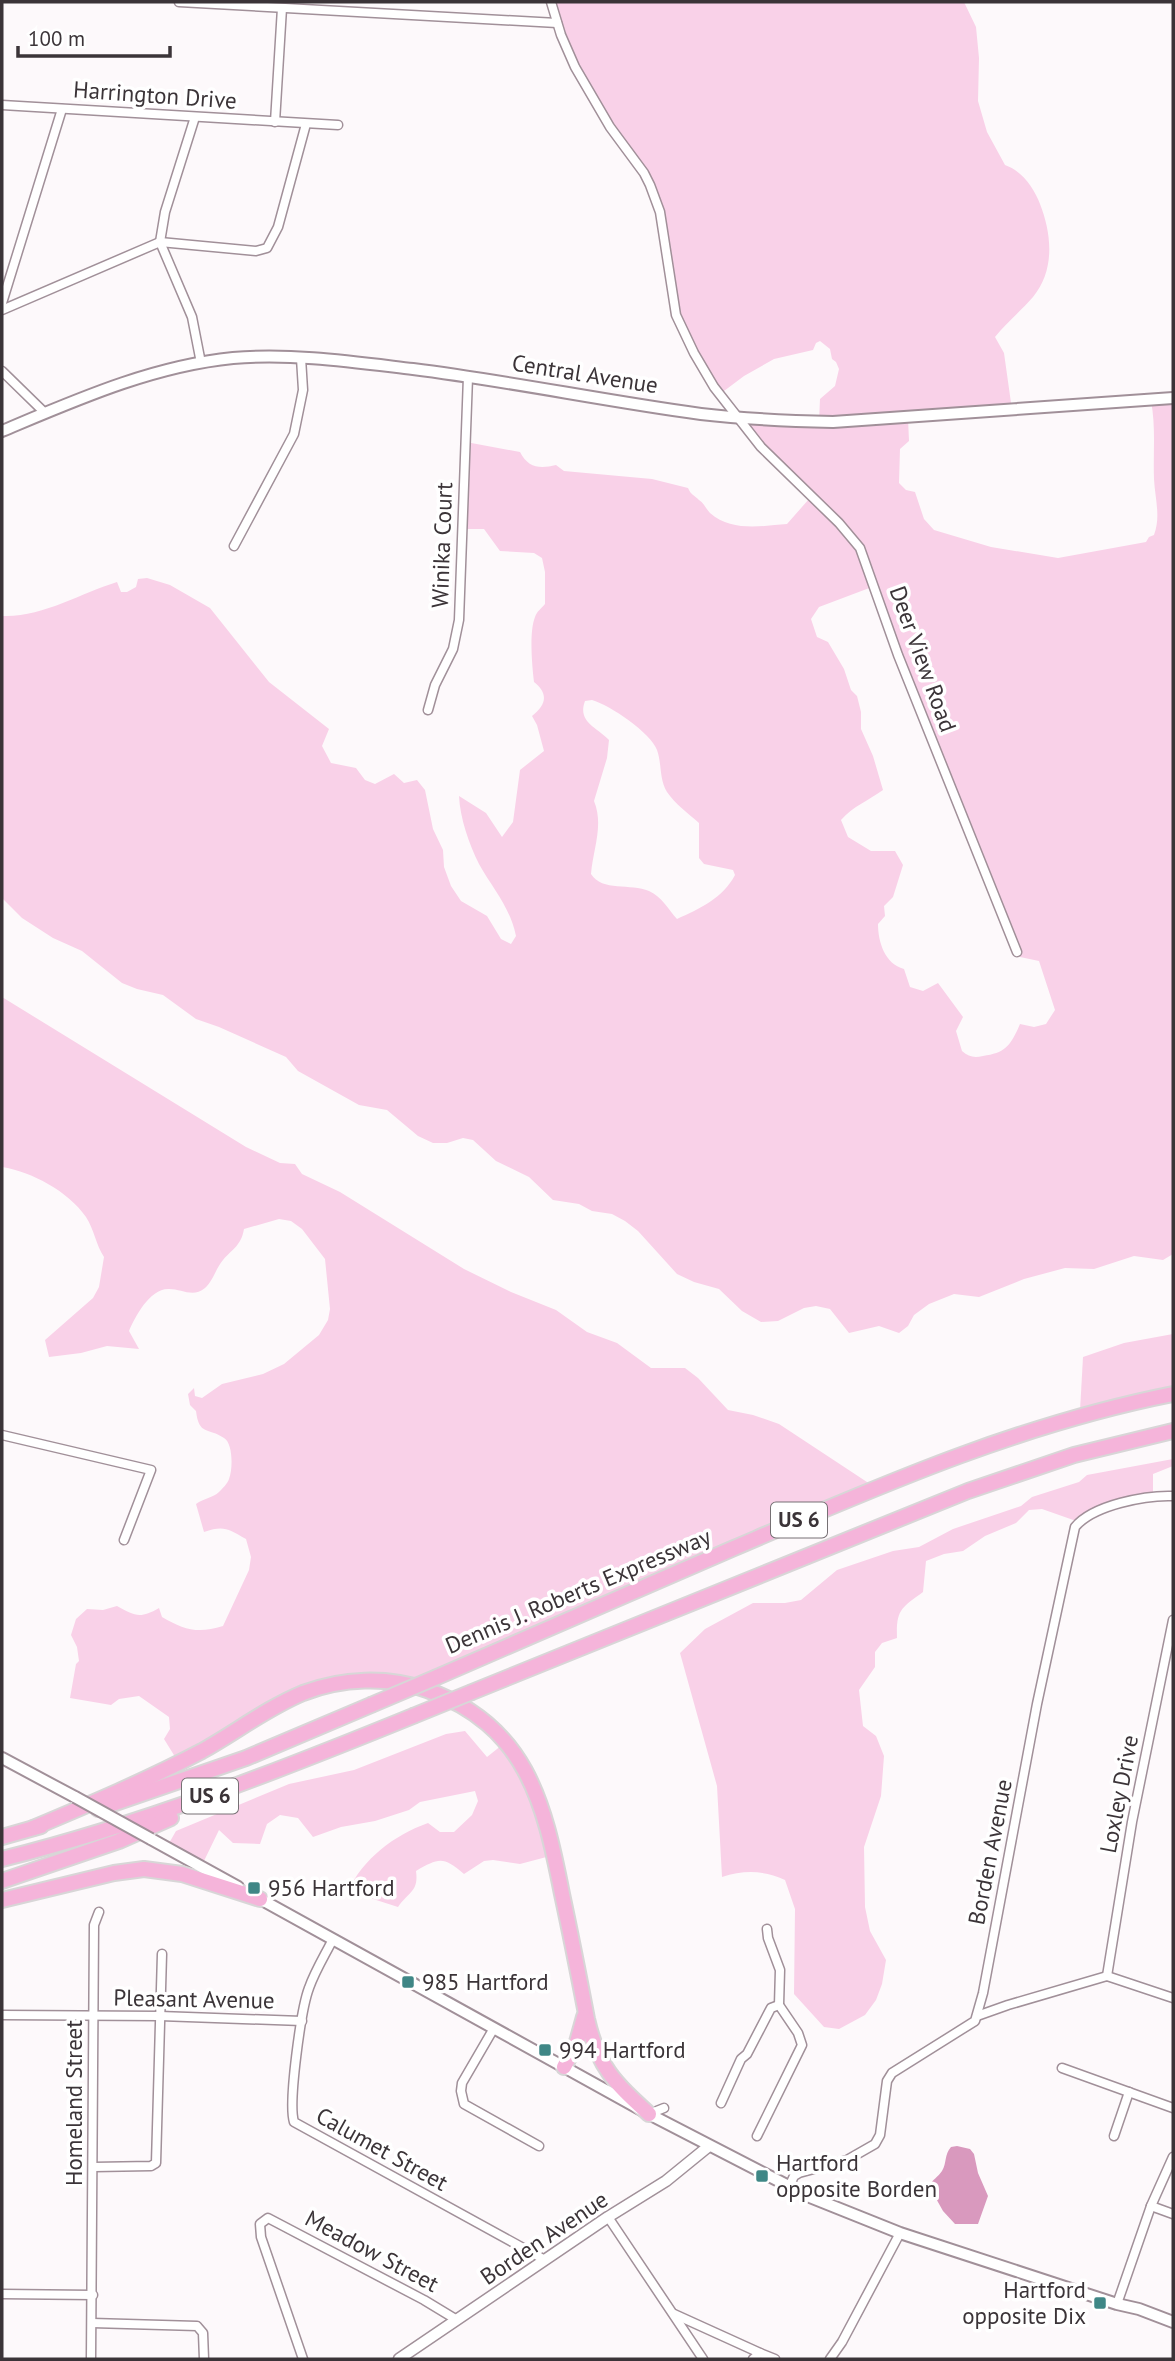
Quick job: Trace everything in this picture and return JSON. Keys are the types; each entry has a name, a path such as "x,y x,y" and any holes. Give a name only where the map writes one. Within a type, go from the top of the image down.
{"highway":[{"name":"Dennis J. Roberts Expressway","path":"2,1836 130,1799 211,1771 941,1461 1083,1415 1173,1394"},
{"name":"US 6","path":"2,1860 118,1827 226,1790 968,1490 1074,1455 1173,1431"},
{"path":"33,1828 162,1772 277,1705 303,1693 358,1681 398,1682 422,1688 452,1701 481,1719 509,1746 528,1775 548,1827 592,2039 603,2064 619,2087 649,2114"},
{"path":"2,1881 119,1841 226,1790"},
{"path":"2,1900 114,1873 144,1869 182,1874 260,1899"},
{"path":"564,2067 582,2026 583,1994"}],"main road":[{"name":"Central Avenue","path":"2,431 154,373 201,363 259,357 301,358 468,377 702,414 833,422 1173,398"},
{"path":"2,1758 649,2114 789,2187 900,2233 1173,2322"}],"street":[{"path":"179,2 557,23"},
{"name":"Deer View Road","path":"551,2 575,67 650,185 660,212 676,315 694,353 736,416 761,447 839,523 860,548 898,655 1017,952"},
{"path":"275,122 282,8"},
{"name":"Harrington Drive","path":"2,105 338,125"},
{"path":"2,303 62,109"},
{"path":"195,117 165,212 160,242 192,317 201,363"},
{"path":"2,310 160,242 256,251 267,247 278,227 306,124"},
{"path":"234,546 294,434 303,390 301,358"},
{"path":"2,371 46,413"},
{"name":"Winika Court","path":"428,710 435,685 457,635 468,377"},
{"path":"2,1435 152,1470 124,1540"},
{"name":"Borden Avenue","path":"978,2016 1045,1666 1075,1527 1093,1513 1122,1503 1159,1495 1173,1496"},
{"name":"Loxley Drive","path":"1107,1976 1132,1822 1173,1620"},
{"name":"Homeland Street","path":"92,2323 94,1925 99,1912"},
{"path":"757,2136 802,2045 798,2033 779,2005 780,1970 767,1928"},
{"name":"Calumet Street","path":"333,1939 309,1988 302,2021 292,2108 294,2122 544,2260"},
{"path":"94,2166 151,2166 156,2163 162,1954"},
{"path":"789,2187 794,2176 799,2173 847,2160 875,2144 880,2135 884,2090 892,2073 969,2026 978,2016 1107,1976 1173,1998"},
{"path":"721,2103 741,2059 747,2054 771,2008 779,2005"},
{"name":"Pleasant Avenue","path":"2,2015 160,2015 302,2021"},
{"path":"494,2028 462,2083 464,2104 539,2146"},
{"path":"1062,2068 1173,2108"},
{"path":"1114,2136 1129,2092"},
{"path":"649,2114 664,2108"},
{"name":"Borden Avenue","path":"399,2359 608,2217 666,2181 709,2146"},
{"path":"1117,2304 1151,2206 1173,2157"},
{"path":"1151,2206 1173,2214"},
{"path":"608,2217 703,2359"},
{"name":"Meadow Street","path":"303,2359 261,2236 260,2224 268,2218 425,2300 457,2320"},
{"path":"830,2359 847,2333 900,2233"},
{"path":"2,2294 93,2295"},
{"path":"674,2314 757,2356 775,2359"},
{"path":"91,2359 92,2323 197,2326 201,2329 204,2359"}],"shaded area":[{"path":"551,2 964,2 976,27 979,58 978,101 987,132 1005,165 1022,176 1037,198 1049,240 1048,264 1040,287 1033,297 995,337 1004,353 1012,410 908,418 909,441 900,449 899,483 906,490 915,492 924,519 934,530 991,547 1058,558 1146,542 1154,535 1157,514 1151,401 1173,399 1173,1254 1163,1260 1134,1256 1094,1269 1065,1268 1024,1279 979,1297 954,1294 929,1304 914,1315 908,1326 899,1333 879,1326 849,1333 830,1309 816,1306 804,1308 778,1321 761,1322 742,1311 719,1289 677,1274 638,1231 625,1221 579,1204 553,1200 529,1177 496,1161 473,1140 463,1138 447,1143 433,1143 418,1136 387,1110 359,1105 298,1071 286,1057 196,1019 163,995 122,983 82,951 53,938 22,918 2,898 2,616 17,616 46,609 117,582 121,592 127,592 136,587 138,579 147,578 170,585 210,608 269,682 329,729 322,746 331,763 356,768 365,780 375,784 394,774 404,783 417,780 425,790 433,829 443,850 444,867 451,886 461,901 487,916 501,939 511,944 516,936 513,926 472,848 463,822 459,796 486,813 502,837 513,822 520,770 544,751 532,716 543,704 544,695 534,682 532,640 535,617 545,604 545,572 542,558 534,553 500,551 484,529 462,529 466,442 520,452 535,466 556,465 564,471 652,479 688,488 710,513 728,523 747,526 787,524 809,499 739,419 819,422 820,399 835,386 839,369 832,359 830,349 820,341 813,350 774,359 720,394 680,327 659,209 644,174 594,103","holes":["872,587 1014,946 1020,957 1039,961 1055,1010 1046,1024 1034,1027 1020,1024 1007,1047 991,1055 974,1057 962,1051 956,1031 963,1017 938,983 923,991 910,987 904,969 887,957 879,938 878,924 885,916 884,906 893,897 903,865 895,851 871,851 848,837 841,820 883,790 873,756 861,729 857,696 851,690 844,669 828,642 817,637 811,619 819,607","592,700 629,720 653,743 659,755 667,792 699,823 699,858 704,864 733,870 735,875 717,896 677,919 661,900 649,891 602,883 591,874 598,828 594,801 607,758 609,740 586,719 583,708 585,701"]},
{"path":"2,997 246,1147 280,1163 295,1164 302,1174 340,1192 464,1269 556,1310 587,1332 617,1343 651,1368 685,1368 728,1410 779,1424 870,1484 416,1682 343,1678 177,1760 164,1739 170,1729 169,1717 139,1696 119,1699 111,1705 70,1698 76,1664 79,1661 77,1647 71,1635 76,1619 87,1609 103,1610 117,1606 138,1615 159,1608 162,1617 191,1629 206,1630 223,1626 249,1570 251,1557 246,1539 235,1533 226,1529 204,1532 196,1504 217,1494 226,1484 232,1463 227,1441 202,1428 196,1411 190,1405 188,1394 194,1388 195,1396 202,1398 222,1384 263,1374 284,1364 319,1335 328,1320 330,1309 325,1259 302,1229 291,1221 279,1219 244,1229 239,1243 201,1291 192,1293 174,1289 162,1290 144,1304 129,1331 139,1349 107,1346 49,1357 45,1340 93,1298 99,1287 104,1257 86,1217 70,1199 37,1178 2,1167"},
{"path":"1173,1334 1173,1392 1080,1411 1083,1357 1124,1343"},
{"path":"1173,1459 1173,1466 1153,1474 1153,1497 1124,1503 1079,1522 1042,1509 1029,1510 1016,1523 985,1536 963,1551 926,1561 923,1592 901,1610 897,1638 882,1643 875,1652 875,1667 859,1690 863,1726 876,1736 884,1756 881,1796 864,1847 865,1907 870,1931 886,1960 882,1984 876,2000 865,2015 839,2029 824,2027 794,1994 795,1909 785,1880 754,1872 722,1877 717,1786 680,1653 705,1629 753,1603 801,1600 837,1570 893,1551 919,1547 953,1529 1021,1506 1032,1497 1079,1482 1087,1475"},
{"path":"465,1731 487,1757 507,1741 554,1855 520,1864 484,1861 464,1874 446,1862 430,1863 416,1871 414,1888 398,1907 348,1891 354,1879 371,1859 403,1834 428,1823 440,1832 454,1832 472,1815 478,1801 475,1791 420,1802 409,1810 313,1837 298,1818 280,1815 267,1824 260,1844 233,1843 219,1830 203,1863 168,1845 176,1831 289,1784 354,1770 446,1734"},
{"path":"951,2147 970,2149 974,2154 978,2173 988,2196 978,2224 955,2224 943,2211 929,2186 942,2171"}],"place":[{"name":"956 Hartford","path":"254,1888"},
{"name":"985 Hartford","path":"408,1982"},
{"name":"994 Hartford","path":"545,2050"},
{"name":"Hartford opposite Borden","path":"762,2176"},
{"name":"Hartford opposite Dix","path":"1100,2303"}]}
